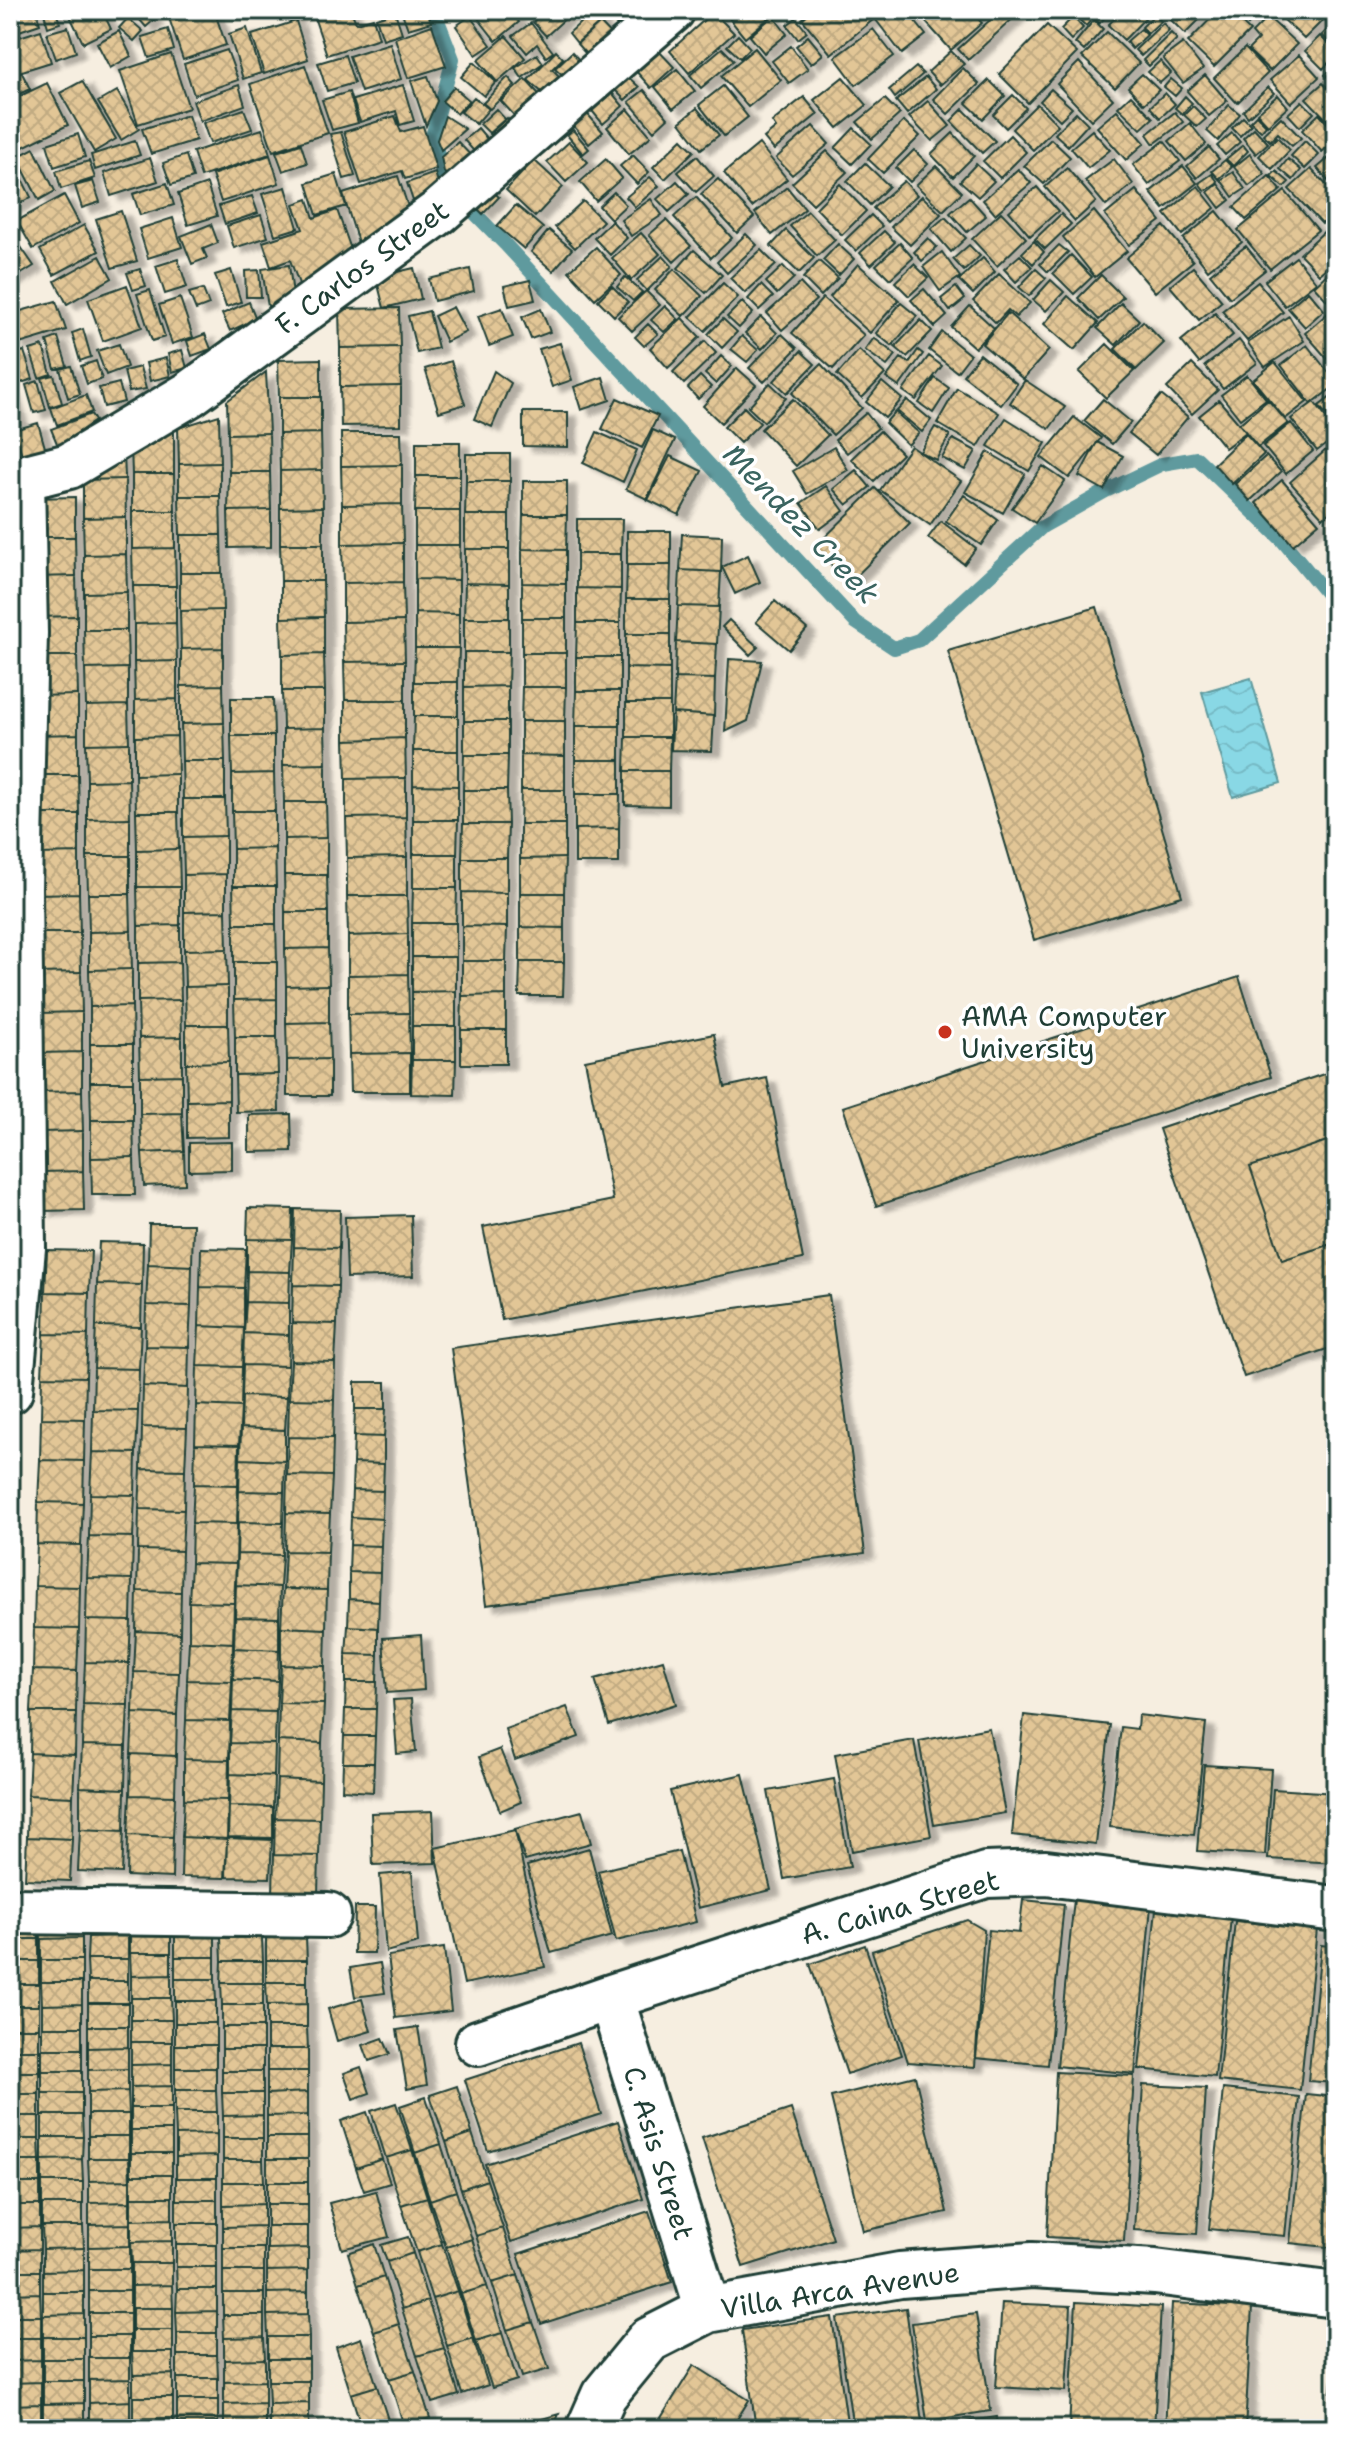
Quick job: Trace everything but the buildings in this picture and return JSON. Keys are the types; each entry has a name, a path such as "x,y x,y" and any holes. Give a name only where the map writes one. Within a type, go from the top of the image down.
{"street":[{"name":"F. Carlos Street","path":"16,478 69,466 190,394 439,212 672,10"},
{"path":"10,1391 23,1248 14,888 25,633 16,478"},
{"name":"A. Caina Street","path":"478,2043 986,1875 1046,1873 1336,1909"},
{"path":"10,1911 328,1915"},
{"name":"C. Asis Street","path":"611,1997 708,2310"},
{"name":"Villa Arca Avenue","path":"589,2429 604,2395 649,2340 708,2310 900,2275 1032,2265 1155,2272 1336,2295"}],"water":[{"path":"1251,678 1281,783 1233,797 1202,692"}],"waterway":[{"name":"Mendez Creek","path":"434,10 453,59 433,133 444,182 855,622 894,648 919,640 1042,527 1162,464 1197,458 1282,540 1336,605"}],"place":[{"name":"AMA Computer University","path":"945,1032"}]}
